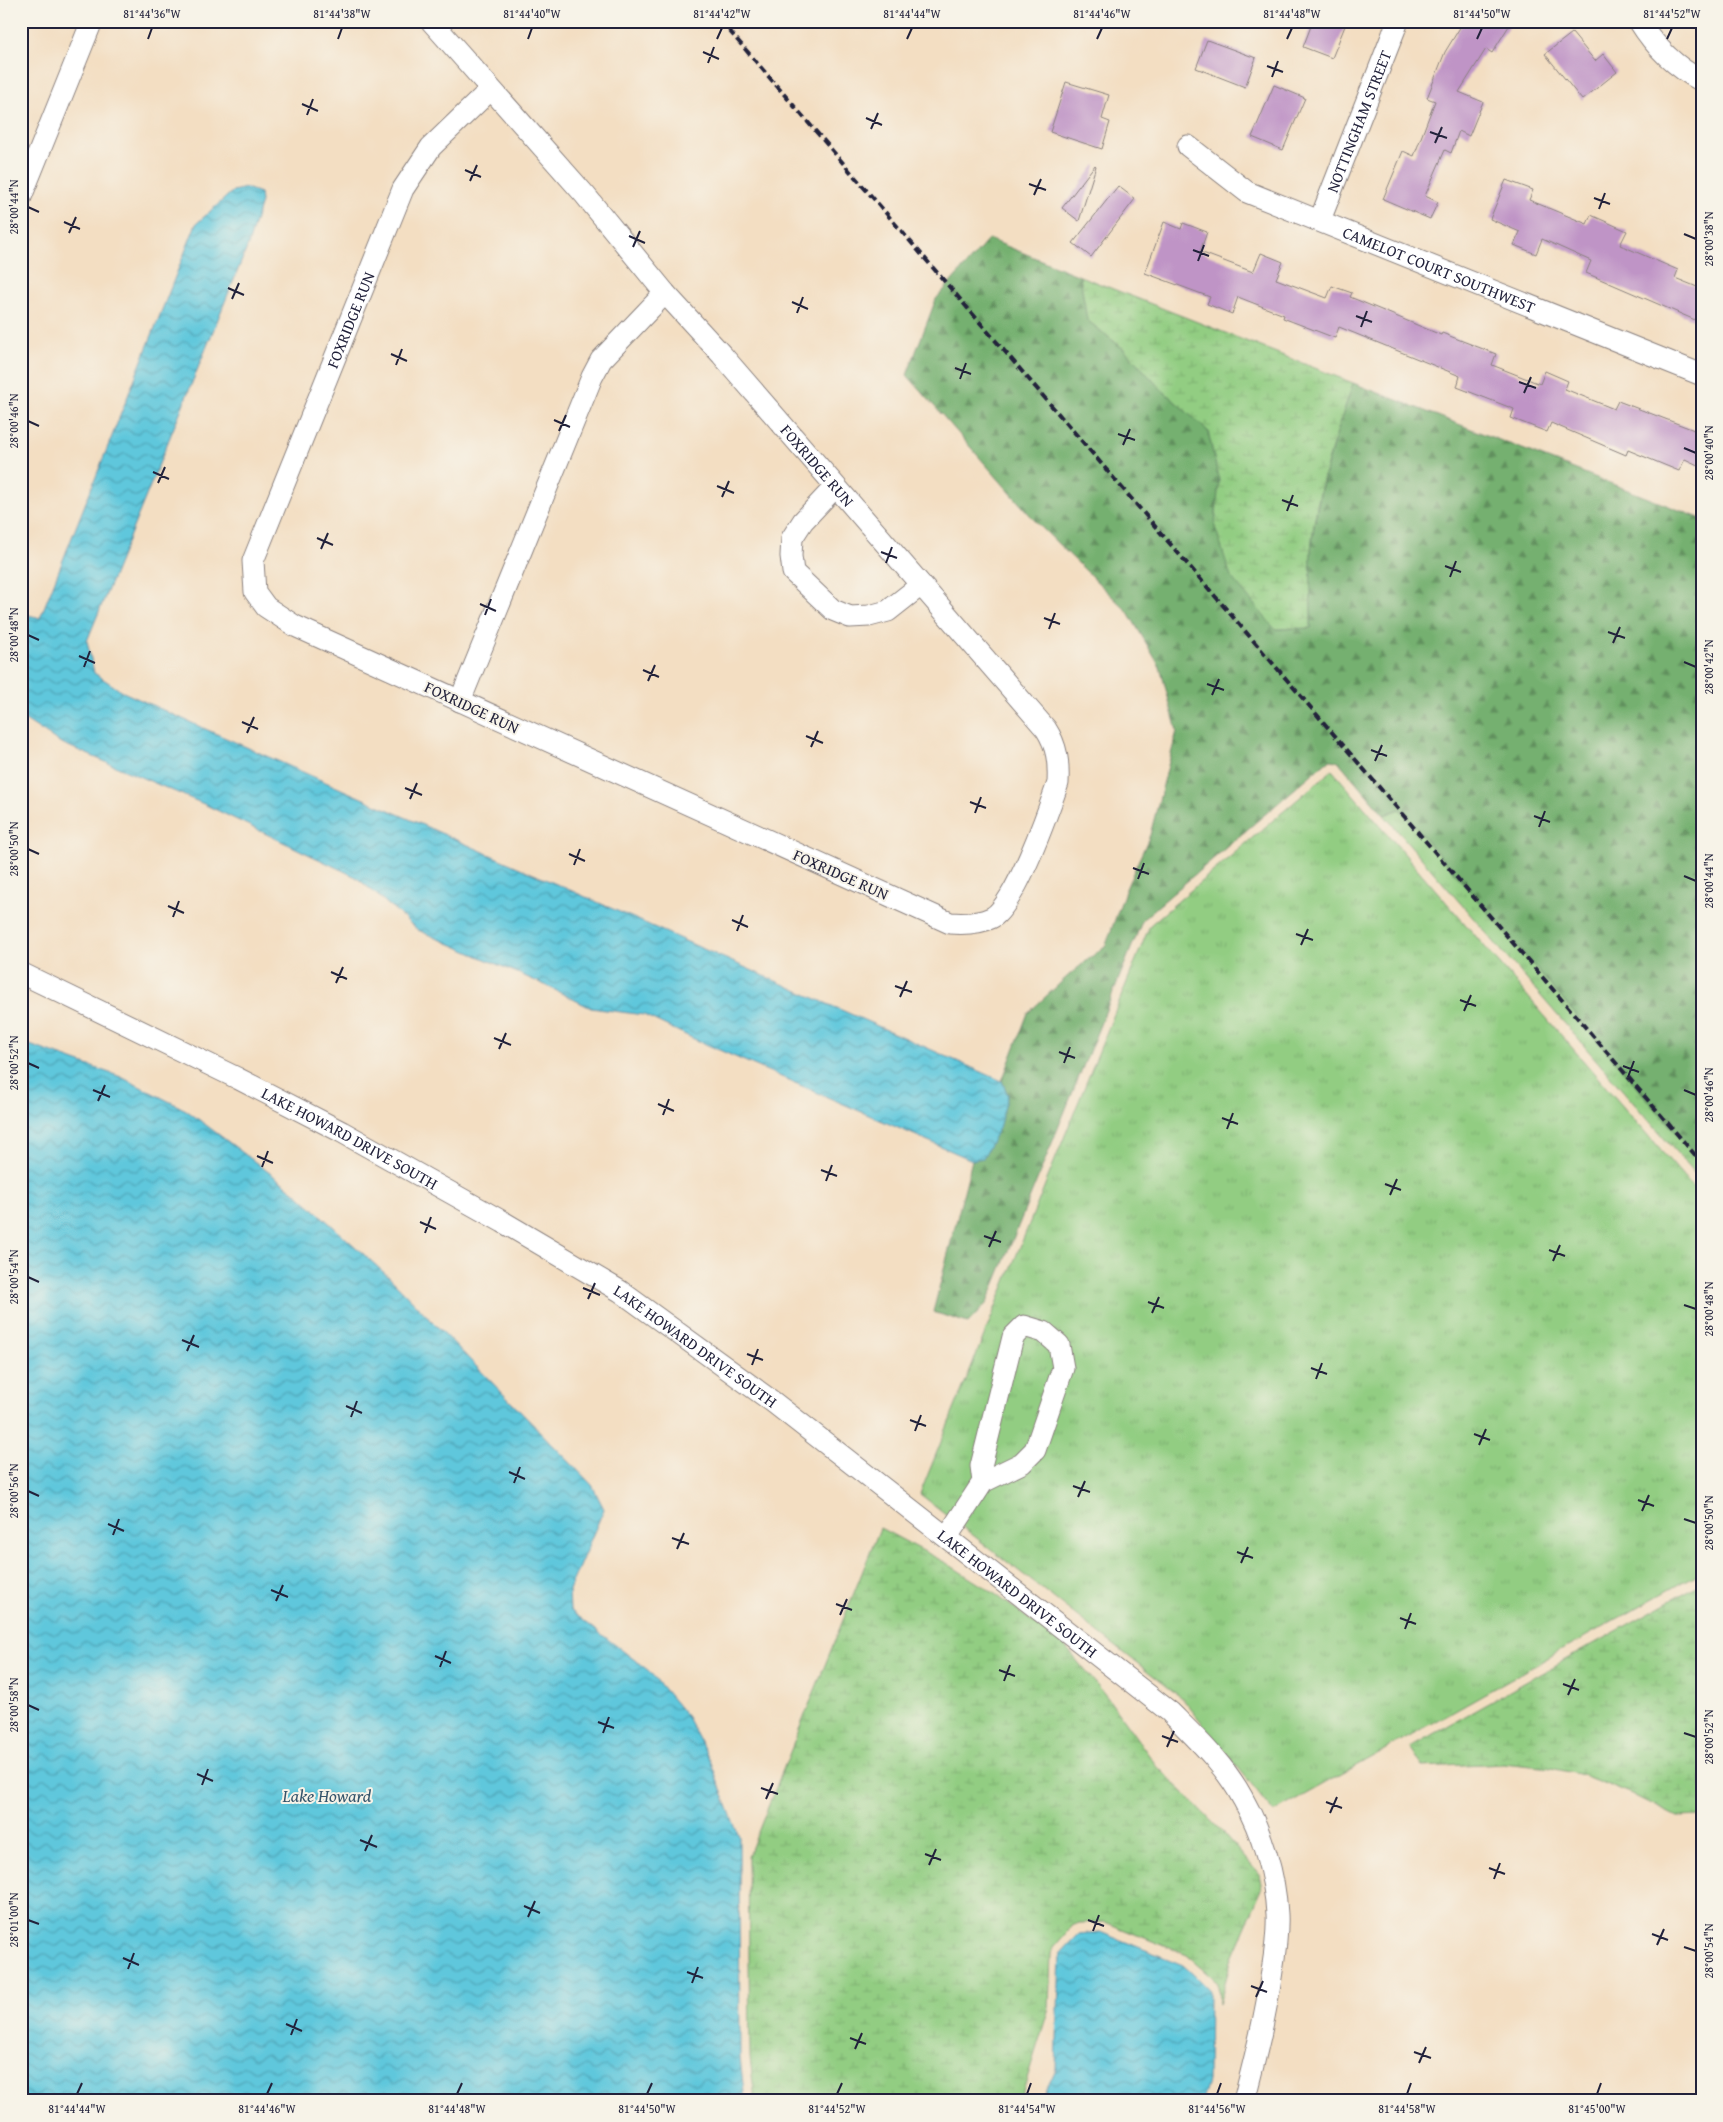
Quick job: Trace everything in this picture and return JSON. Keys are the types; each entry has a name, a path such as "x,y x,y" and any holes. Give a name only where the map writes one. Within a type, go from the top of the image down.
{"street":[{"path":"21,197 92,21"},
{"name":"FOXRIDGE RUN","path":"431,21 585,195 665,294 722,355 1046,729 1054,742 1059,765 1058,782 1015,889 1004,907 992,918 968,924 950,923 355,654 280,617 266,607 254,592 253,561 403,189 431,146 491,90"},
{"name":"NOTTINGHAM STREET","path":"1320,220 1398,21"},
{"path":"1639,21 1651,41 1663,54 1702,81"},
{"name":"CAMELOT COURT SOUTHWEST","path":"1188,146 1247,192 1702,375"},
{"path":"460,700 592,377 601,360 665,294"},
{"path":"834,486 803,521 792,538 791,556 794,572 833,610 850,616 869,616 888,611 921,585"},
{"name":"LAKE HOWARD DRIVE SOUTH","path":"21,973 237,1078 342,1132 503,1222 620,1291 773,1402 1170,1712 1208,1751 1243,1798 1262,1840 1272,1878 1277,1915 1275,1950 1267,2004 1244,2101"},
{"path":"947,1537 983,1482 1022,1462 1035,1450 1063,1368 1059,1345 1044,1332 1024,1326 1013,1337 981,1466 983,1482"}],"green space":[{"path":"989,239 1080,276 1087,320 1125,350 1160,388 1208,431 1219,480 1215,527 1275,629 1311,628 1310,560 1317,508 1327,466 1353,383 1702,519 1702,1163 1400,809 1384,815 1339,762 1332,760 1326,762 1143,919 987,1303 968,1323 933,1312 972,1160 983,1157 1008,1095 1002,1081 1028,1013 1069,975 1106,945 1125,891 1150,835 1177,731 1160,667 1128,612 1037,523 907,375 936,299"},
{"path":"1080,276 1353,383 1321,487 1313,529 1311,551 1311,628 1275,629 1231,577 1215,527 1219,480 1208,431 1160,388 1125,350 1087,320"},
{"path":"1332,770 1702,1198 1702,1571 1274,1812 1182,1698 920,1494 1150,925"},
{"path":"1400,809 1702,1163 1702,1182 1384,815"},
{"path":"880,1528 948,1564 995,1594 1064,1645 1107,1697 1156,1765 1224,1834 1259,1874 1262,1889 1232,1958 1219,2004 1218,1982 1187,1955 1105,1922 1079,1923 1072,1926 1054,1947 1051,1954 1049,2008 1020,2101 755,2101 750,2057 748,1857"},
{"path":"1702,1583 1702,1816 1677,1817 1635,1796 1583,1775 1551,1768 1503,1763 1423,1767 1410,1747"}],"water":[{"path":"246,188 260,193 261,202 248,245 87,641 94,673 123,692 194,724 1002,1081 1008,1095 999,1128 983,1158 972,1160 694,1039 644,1015 591,1008 545,985 418,930 356,877 206,805 59,742 21,717 21,613 40,618 196,224 233,191"},
{"name":"Lake Howard","path":"21,1042 121,1077 186,1110 295,1192 391,1279 592,1485 604,1509 569,1590 570,1610 649,1671 687,1717 710,1760 739,1837 740,2058 745,2101 21,2101"},
{"path":"1101,1932 1183,1965 1209,1989 1208,2081 1202,2101 1041,2101 1056,2069 1060,1954 1079,1934"}],"building":[{"path":"1313,21 1347,21 1332,58 1303,47"},
{"path":"1464,21 1512,21 1492,53 1486,49 1459,92 1483,102 1469,136 1459,131 1451,153 1445,150 1425,196 1438,202 1430,219 1383,199 1403,151 1414,156 1435,101 1427,98 1445,52"},
{"path":"1572,33 1595,61 1603,54 1617,72 1582,100 1545,54"},
{"path":"1207,40 1256,58 1245,87 1196,68"},
{"path":"1066,82 1109,95 1102,119 1110,122 1102,149 1050,132"},
{"path":"1274,85 1305,98 1283,150 1252,137"},
{"path":"1096,166 1079,221 1062,208"},
{"path":"1506,180 1533,190 1529,200 1587,224 1591,215 1627,231 1620,245 1678,270 1675,278 1702,289 1702,323 1586,273 1591,261 1542,239 1536,254 1514,245 1520,232 1490,219"},
{"path":"1118,186 1135,199 1091,257 1073,243"},
{"path":"1164,222 1181,229 1183,223 1207,232 1200,252 1253,272 1261,253 1283,262 1276,279 1327,298 1332,286 1352,293 1350,297 1441,335 1442,333 1496,354 1492,365 1540,384 1545,371 1568,381 1565,389 1614,409 1618,401 1702,433 1702,467 1685,459 1679,471 1628,450 1626,455 1551,423 1547,432 1511,418 1514,409 1457,387 1460,376 1339,327 1335,338 1283,318 1284,315 1238,297 1232,314 1207,304 1210,297 1145,273"}],"railway":[{"path":"721,21 1702,1163"}]}
